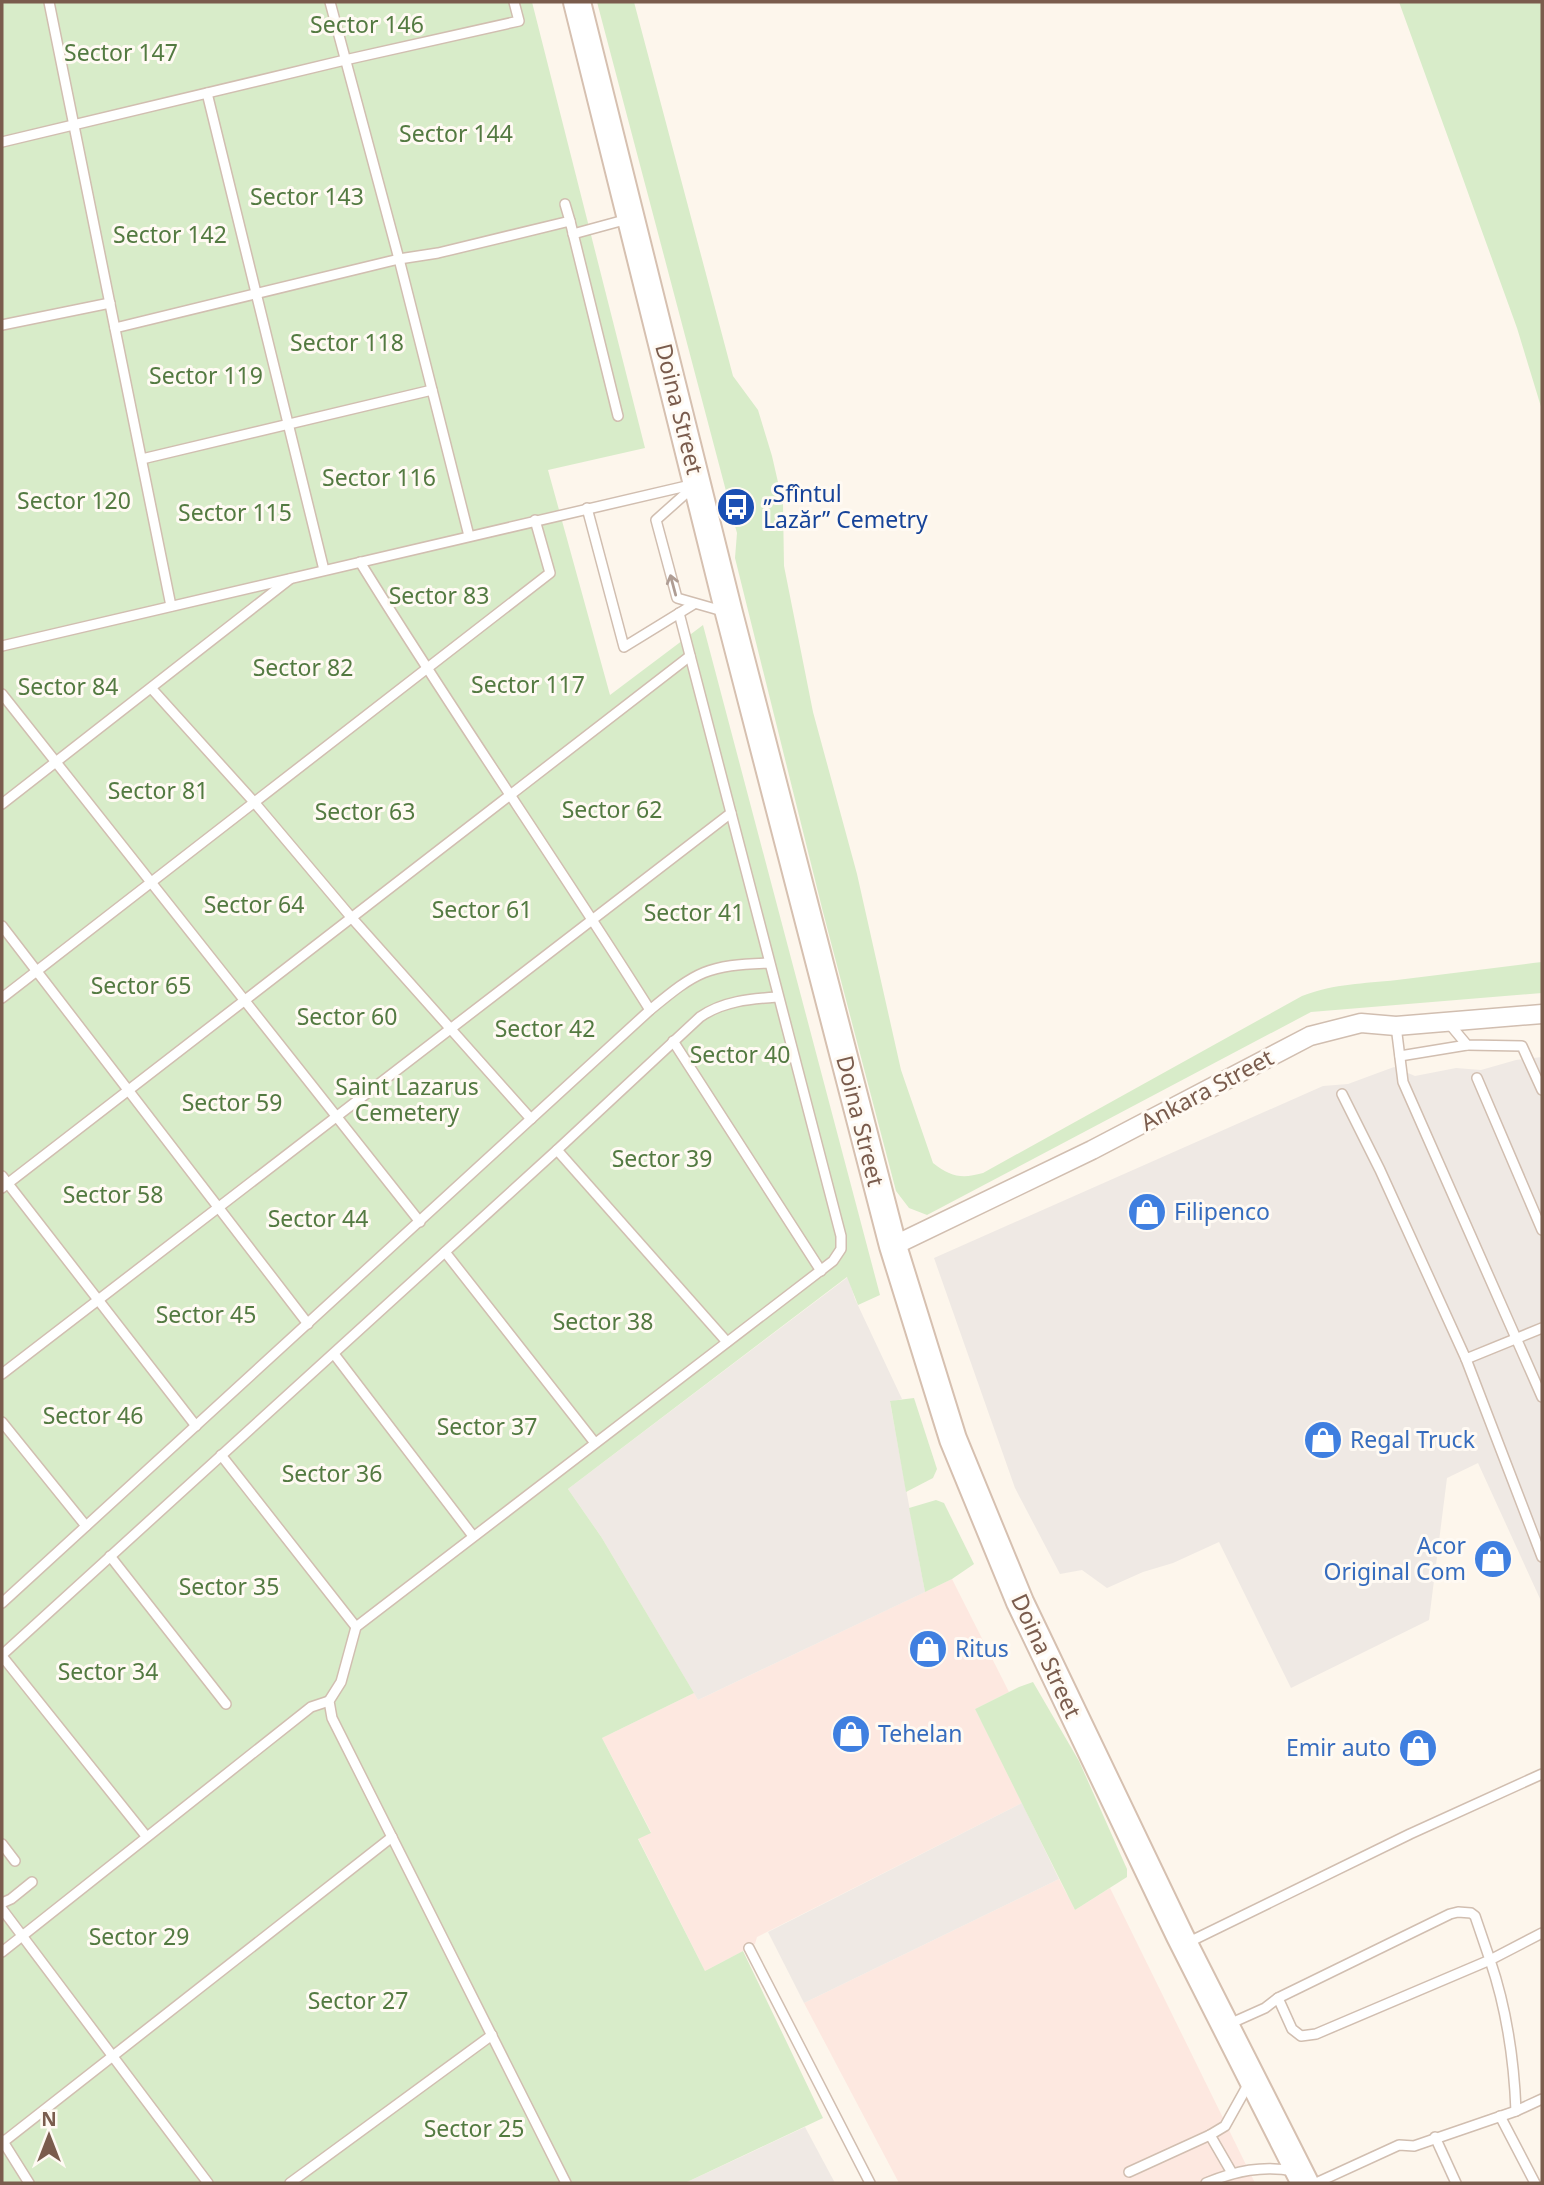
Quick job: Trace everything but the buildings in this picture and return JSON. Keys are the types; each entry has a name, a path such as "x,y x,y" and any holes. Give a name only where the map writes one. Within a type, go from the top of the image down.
{"main road":[{"name":"Doina Street","path":"577,2 729,613 893,1246 953,1440 1020,1602 1184,1945 1251,2078 1307,2179"}],"street":[{"name":"Ankara Street","path":"893,1246 1092,1150 1310,1036 1361,1023 1396,1026 1542,1014"}],"lane":[{"path":"49,2 171,606"},
{"path":"330,2 469,536"},
{"path":"2,142 519,21 514,2"},
{"path":"207,93 324,570"},
{"path":"565,204 618,415"},
{"path":"573,234 632,218"},
{"path":"115,328 399,259 438,253 570,221"},
{"path":"2,324 110,303"},
{"path":"142,459 432,390"},
{"path":"2,646 697,483"},
{"path":"697,483 656,520 677,598 729,613"},
{"path":"587,508 624,647 694,604"},
{"path":"2,998 550,572 536,520"},
{"path":"360,562 426,669 593,919 650,1010"},
{"path":"2,804 294,576"},
{"path":"2,1952 30,1927 311,1707 329,1701 341,1682 356,1627 838,1255 842,1242 678,613"},
{"path":"196,1426 4,1182 690,656"},
{"path":"152,689 531,1119"},
{"path":"2,694 420,1222"},
{"path":"2,1374 731,813"},
{"path":"2,926 309,1324"},
{"path":"2,1603 679,985 704,970 769,963"},
{"path":"146,1836 2,1655 557,1150 673,1041 710,1010 750,999 777,997"},
{"path":"1446,1021 1467,1045"},
{"path":"1396,1026 1403,1082 1542,1397"},
{"path":"673,1041 821,1270"},
{"path":"1400,1056 1467,1045 1522,1046 1542,1090"},
{"path":"1477,1078 1542,1230"},
{"path":"1342,1094 1380,1170 1466,1359 1542,1557"},
{"path":"557,1150 727,1342"},
{"path":"445,1252 595,1443"},
{"path":"1466,1359 1542,1328"},
{"path":"334,1354 473,1536"},
{"path":"2,1422 86,1526"},
{"path":"221,1455 356,1627"},
{"path":"110,1556 226,1704"},
{"path":"329,1701 332,1718 566,2183"},
{"path":"1184,1945 1410,1835 1542,1775"},
{"path":"29,2183 2,2142 392,1837"},
{"path":"2,1844 15,1861"},
{"path":"2,1903 32,1882"},
{"path":"2,1909 208,2183"},
{"path":"1225,2026 1450,1914 1471,1913 1475,1916 1498,1984 1513,2055 1516,2110"},
{"path":"1278,1998 1292,2029 1301,2036 1307,2036 1416,1993 1542,1933"},
{"path":"749,1948 870,2183"},
{"path":"290,2183 492,2035"},
{"path":"1129,2172 1225,2126 1251,2078"},
{"path":"1206,2183 1232,2173 1269,2168 1307,2179 1399,2145 1415,2146 1542,2099"},
{"path":"1500,2116 1535,2183"},
{"path":"1210,2135 1232,2173"},
{"path":"1435,2137 1457,2183"}],"shaded area":[{"path":"1542,1057 1542,1603 1478,1463 1447,1478 1429,1620 1291,1688 1219,1542 1107,1588 1082,1570 1060,1574 1015,1488 934,1258 1323,1086 1348,1084 1394,1067 1415,1076 1456,1068 1481,1070 1516,1060"},
{"path":"848,1277 855,1299 902,1399 890,1402 925,1592 698,1700 602,1538 568,1489"},
{"name":"Ritus","path":"952,1579 1009,1692 975,1709 1022,1803 757,1937 755,1944 749,1948 705,1971 638,1838 651,1832 602,1738 694,1693 698,1700"},
{"path":"1022,1803 1059,1879 804,2003 768,1932"},
{"path":"1059,1879 1075,1910 1110,1888 1255,2183 899,2183 804,2003"},
{"path":"805,2127 835,2183 685,2183"}],"green space":[{"name":"Saint Lazarus Cemetery","path":"2,2 532,2 645,448 548,470 610,695 703,625 880,1295 858,1305 847,1277 568,1489 602,1538 694,1693 602,1738 651,1833 638,1839 705,1971 743,1951 823,2118 685,2183 2,2183"},
{"path":"597,2 634,2 733,376 758,410 772,456 783,504 784,566 813,712 857,874 901,1070 933,1163 957,1176 983,1173 1302,996 1315,992 1350,985 1542,962 1542,993 1311,1012 927,1215 909,1208 896,1191 735,558 737,533 733,519 746,517 740,489 726,491"},
{"path":"1399,2 1542,2 1542,410 1517,328"},
{"path":"914,1398 937,1469 933,1478 906,1492 890,1401"},
{"path":"936,1500 944,1503 974,1564 952,1579 925,1592 909,1508"},
{"path":"1033,1682 1079,1761 1127,1869 1127,1877 1075,1910 975,1709"}],"place":[{"name":"„Sfîntul Lazăr” Cemetry","path":"736,507"},
{"name":"Filipenco","path":"1147,1212"},
{"name":"Regal Truck","path":"1323,1440"},
{"name":"Acor Original Com","path":"1493,1559"},
{"name":"Ritus","path":"928,1649"},
{"name":"Tehelan","path":"851,1734"},
{"name":"Emir auto","path":"1418,1748"}],"park label":[{"name":"Sector 146","path":"367,25"},
{"name":"Sector 147","path":"121,53"},
{"name":"Sector 144","path":"456,134"},
{"name":"Sector 143","path":"307,197"},
{"name":"Sector 142","path":"170,235"},
{"name":"Sector 118","path":"347,343"},
{"name":"Sector 119","path":"206,376"},
{"name":"Sector 116","path":"379,478"},
{"name":"Sector 120","path":"74,501"},
{"name":"Sector 115","path":"235,513"},
{"name":"Sector 83","path":"439,596"},
{"name":"Sector 82","path":"303,668"},
{"name":"Sector 117","path":"528,685"},
{"name":"Sector 84","path":"68,687"},
{"name":"Sector 81","path":"158,791"},
{"name":"Sector 62","path":"612,810"},
{"name":"Sector 63","path":"365,812"},
{"name":"Sector 64","path":"254,905"},
{"name":"Sector 61","path":"482,910"},
{"name":"Sector 41","path":"694,913"},
{"name":"Sector 65","path":"141,986"},
{"name":"Sector 60","path":"347,1017"},
{"name":"Sector 42","path":"545,1029"},
{"name":"Sector 40","path":"740,1055"},
{"name":"Sector 59","path":"232,1103"},
{"name":"Sector 39","path":"662,1159"},
{"name":"Sector 58","path":"113,1195"},
{"name":"Sector 44","path":"318,1219"},
{"name":"Sector 45","path":"206,1315"},
{"name":"Sector 38","path":"603,1322"},
{"name":"Sector 46","path":"93,1416"},
{"name":"Sector 37","path":"487,1427"},
{"name":"Sector 36","path":"332,1474"},
{"name":"Sector 35","path":"229,1587"},
{"name":"Sector 34","path":"108,1672"},
{"name":"Sector 29","path":"139,1937"},
{"name":"Sector 27","path":"358,2001"},
{"name":"Sector 25","path":"474,2129"}]}
